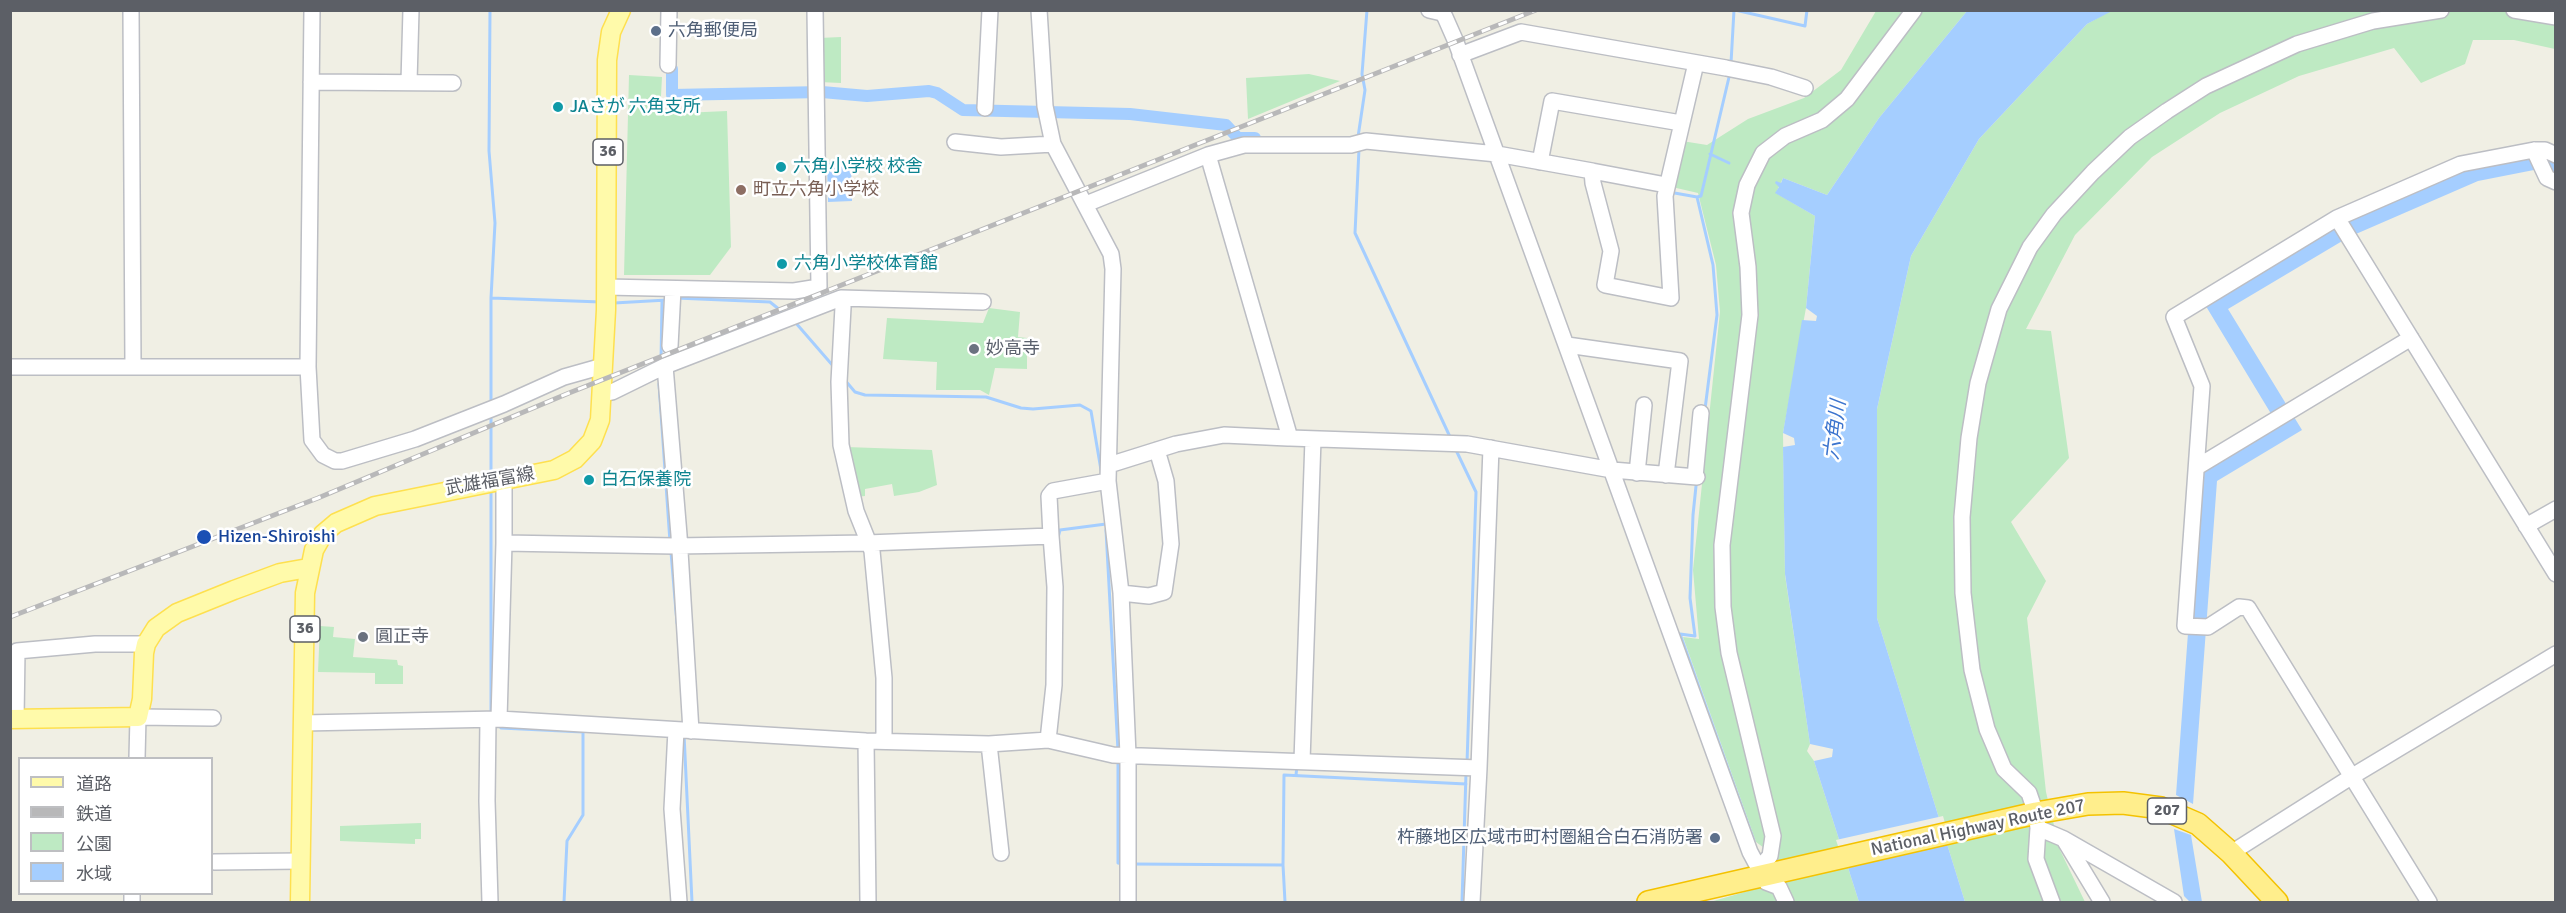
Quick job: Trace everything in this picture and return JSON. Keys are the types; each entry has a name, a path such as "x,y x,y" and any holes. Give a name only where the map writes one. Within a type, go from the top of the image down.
{"highway":[{"name":"National Highway Route 207","path":"1648,903 1792,868 2032,819 2088,804 2124,803 2160,808 2198,824 2231,853 2277,903"}],"main road":[{"name":"武雄福富線","path":"300,903 305,593 308,568 323,534 336,523 353,514 417,497 554,470 575,459 592,441 600,420 606,297 607,60 611,32 621,10"},
{"path":"13,719 138,717 146,644 156,628 177,613 280,573 308,568"}],"street":[{"path":"131,10 134,366"},
{"path":"312,10 308,367 312,440 323,455 335,461 415,439 480,414 564,377 603,366"},
{"path":"409,82 411,10"},
{"path":"668,65 669,10"},
{"path":"606,297 794,291 819,287 815,10"},
{"path":"985,108 990,10"},
{"path":"1039,10 1046,111 1053,144 1111,254 1113,269 1106,475 1121,593 1121,755 1128,863 1128,903"},
{"path":"1429,10 1445,16 1460,55 1750,852 1766,882 1779,887 1786,903"},
{"path":"1762,875 1762,865 1770,856 1773,836 1729,653 1722,578 1722,544 1750,315 1748,267 1741,213 1747,185 1763,153 1785,136 1821,120 1847,99 1914,10"},
{"path":"2052,903 2036,859 2029,793 2004,769 1987,729 1972,670 1963,593 1962,517 1969,438 1978,383 1992,330 2012,279 2030,247 2054,214 2093,172 2130,137 2186,98 2227,76 2297,44 2373,21 2441,10"},
{"path":"2514,10 2556,17"},
{"path":"1460,55 1521,32 1730,69 1770,77 1806,88"},
{"path":"1592,176 1611,251 1605,285 1671,298 1666,190 1696,63"},
{"path":"311,82 453,83"},
{"path":"1540,162 1552,101 1681,123"},
{"path":"1086,204 1208,156 1244,145 1351,145 1366,141 1499,159 1540,162 1592,176 1666,190"},
{"path":"955,142 1001,147 1053,144"},
{"path":"2534,150 2551,180"},
{"path":"2429,903 2248,608 2240,607 2208,627 2185,626 2202,386 2174,317 2337,218 2461,164 2534,150 2545,150 2556,155"},
{"path":"1208,156 1290,438 1467,444 1612,470 1696,477 1701,413"},
{"path":"2337,218 2556,574"},
{"path":"670,346 672,296"},
{"path":"602,394 612,392 661,368 841,298 983,302"},
{"path":"841,298 843,308 839,382 841,445 866,545 884,678 884,741"},
{"path":"2198,467 2411,338"},
{"path":"1567,345 1680,361 1666,475"},
{"path":"10,366 308,367"},
{"path":"661,368 676,543 684,731 672,808 679,903"},
{"path":"1637,473 1644,405"},
{"path":"1048,740 1054,652 1055,587 1049,496 1053,491 1224,435 1284,438"},
{"path":"1298,760 1312,439"},
{"path":"1472,903 1472,768 1491,448"},
{"path":"1121,593 1149,596 1164,592 1171,544 1166,481 1158,455"},
{"path":"490,903 487,801 504,543 497,481"},
{"path":"2526,526 2556,509"},
{"path":"504,543 866,545 1051,539"},
{"path":"13,719 17,651 95,644 146,644"},
{"path":"2231,853 2351,777 2556,654"},
{"path":"137,757 138,717 213,718"},
{"path":"303,723 494,720 866,741 989,744 1048,740 1121,755 1472,768"},
{"path":"866,741 868,903"},
{"path":"989,744 1001,853"},
{"path":"2032,819 2174,903"},
{"path":"2064,838 2102,903"},
{"path":"214,862 301,861"}],"green space":[{"path":"2112,10 2555,11 2555,49 2514,40 2473,40 2465,64 2421,83 2394,48 2299,76 2220,113 2152,157 2075,235 2026,329 2051,331 2069,458 2011,522 2046,581 2027,618 2046,792 2060,850 2085,902 1965,902 1877,618 1877,409 1911,256 1979,139 2087,24"},
{"path":"1876,11 1967,11 1879,118 1827,195 1783,178 1776,193 1815,216 1806,308 1783,433 1785,575 1810,744 1807,751 1814,761 1859,902 1710,902 1776,883 1775,856 1756,842 1683,637 1699,639 1693,570 1720,312 1716,265 1698,193 1672,187 1682,141 1707,145 1748,119 1804,98 1841,70"},
{"path":"841,37 841,83 819,82 819,38"},
{"path":"1309,74 1340,81 1248,119 1246,78"},
{"path":"629,75 662,77 660,114 727,111 731,247 710,275 624,275"},
{"name":"妙高寺","path":"989,308 1020,312 1018,337 1027,338 1027,369 995,368 989,395 980,390 936,390 937,362 883,359 887,318 983,323"},
{"path":"846,447 932,450 937,485 919,492 894,496 892,484 865,489 865,496 856,497"},
{"path":"320,626 334,627 333,637 355,639 353,657 397,660 398,665 403,666 403,684 375,684 375,673 318,672"},
{"path":"421,823 421,839 415,839 415,844 340,841 340,826"}],"water":[{"name":"六角川","path":"1967,11 2112,11 2087,24 1979,139 1911,256 1877,409 1877,618 1965,902 1859,902 1814,761 1832,757 1833,749 1810,744 1785,574 1783,447 1795,445 1794,438 1783,433 1802,320 1816,321 1817,316 1806,308 1815,216 1775,193 1779,187 1775,183 1776,181 1781,183 1783,178 1827,195 1879,118"},
{"path":"2533,155 2555,160 2555,176 2539,169 2478,181 2349,237 2228,309 2302,430 2217,481 2193,804 2176,795 2200,471 2273,417 2204,303 2340,221 2463,168"},
{"path":"851,162 852,201 828,202 827,163"},
{"path":"2174,829 2191,835 2202,902 2190,902 2184,896"}],"pier":[{"path":"1943,816 1950,840 1844,864 1836,840"}],"waterway":[{"path":"490,10 489,151 495,223 491,298 601,302"},
{"path":"1358,137 1365,90 1362,74 1367,10"},
{"path":"1731,63 1734,10"},
{"path":"1735,10 1805,26 1807,10"},
{"path":"672,69 672,95 822,92 867,96 929,91 937,93 963,110 1130,114 1226,125 1238,138 1255,138"},
{"path":"1669,192 1701,196 1730,73"},
{"path":"1359,149 1355,233 1451,439"},
{"path":"1710,154 1729,163"},
{"path":"1697,197 1713,265 1717,315 1705,409"},
{"path":"491,298 491,404"},
{"path":"676,298 770,302 785,314"},
{"path":"614,303 667,300"},
{"path":"661,362 662,301"},
{"path":"795,322 834,367"},
{"path":"844,379 855,392 865,395 986,397 1021,408 1033,409 1080,405 1091,411 1101,470"},
{"path":"659,384 670,542"},
{"path":"491,414 491,476"},
{"path":"1455,448 1476,492 1467,763"},
{"path":"1696,486 1690,598 1695,636 1680,634 1754,841"},
{"path":"491,489 491,713"},
{"path":"1058,538 1060,530 1106,524"},
{"path":"1106,530 1118,751"},
{"path":"671,552 677,623"},
{"path":"498,723 501,728 583,732 583,815 567,841 564,902"},
{"path":"684,734 692,902"},
{"path":"1118,761 1118,863 1123,864"},
{"path":"1296,775 1297,766"},
{"path":"1462,902 1466,773"},
{"path":"1285,902 1284,775 1466,784"},
{"path":"1132,864 1283,865"}],"railway":[{"path":"10,617 318,498 569,393 1536,10"}],"place":[{"name":"六角郵便局","path":"656,31"},
{"name":"JAさが 六角支所","path":"558,107"},
{"name":"六角小学校 校舎","path":"781,167"},
{"name":"町立六角小学校","path":"741,190"},
{"name":"六角小学校体育館","path":"782,264"},
{"name":"妙高寺","path":"974,349"},
{"name":"白石保養院","path":"589,480"},
{"name":"Hizen-Shiroishi","path":"204,537"},
{"name":"圓正寺","path":"363,637"},
{"name":"杵藤地区広域市町村圏組合白石消防署","path":"1715,838"}]}
